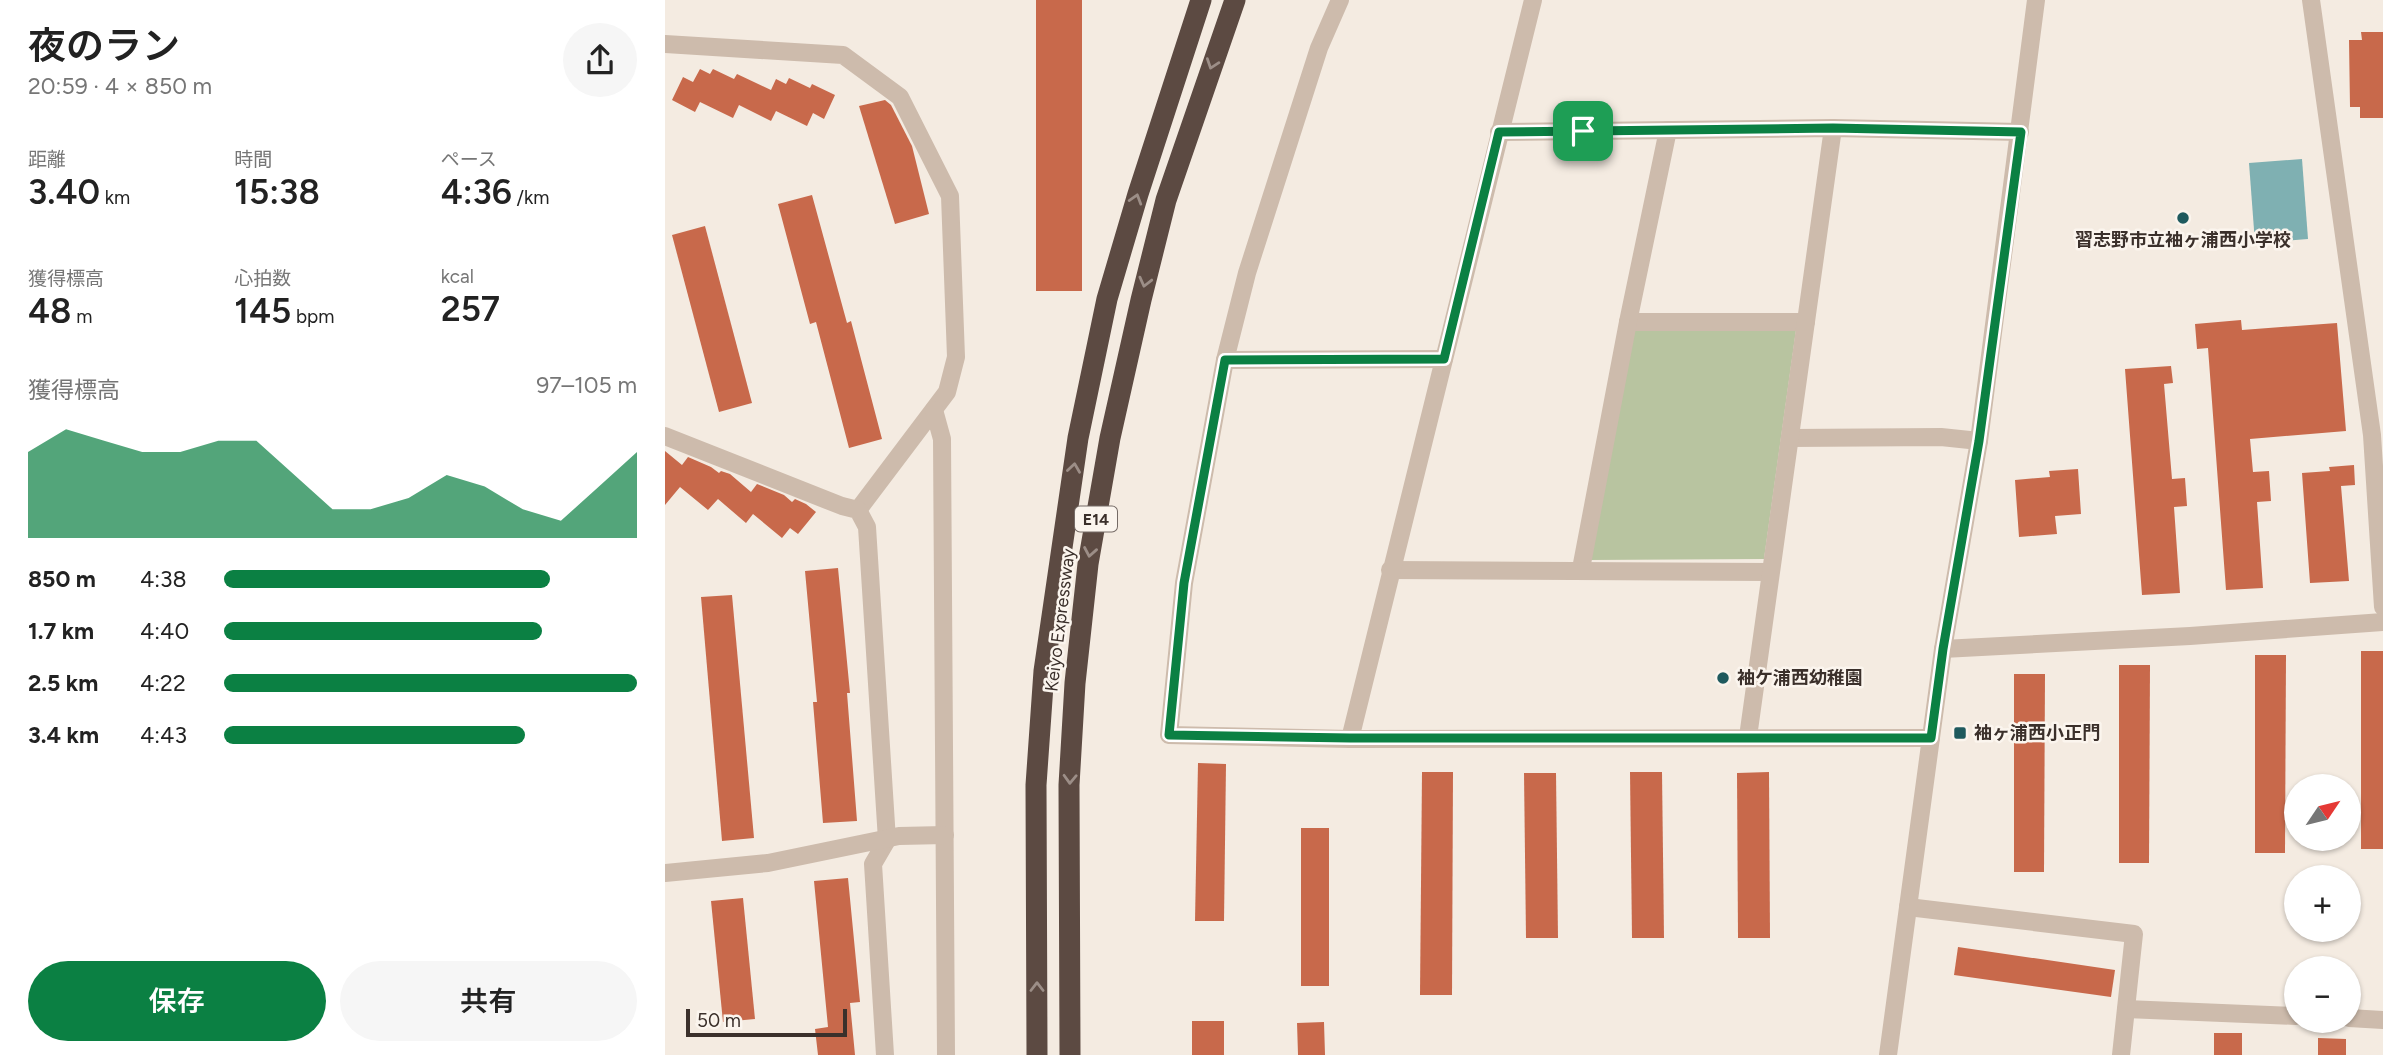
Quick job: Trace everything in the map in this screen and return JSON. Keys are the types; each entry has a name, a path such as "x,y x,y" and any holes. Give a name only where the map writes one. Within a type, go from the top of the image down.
{"highway":[{"name":"Keiyo Expressway","path":"1037,1055 1036,785 1044,671 1078,439 1107,299 1201,0"},
{"name":"Keiyo Expressway","path":"1070,1055 1069,785 1075,683 1089,564 1113,425 1140,300 1166,200 1235,0"}],"street":[{"path":"1340,0 1319,48 1255,247 1225,360 1184,583 1169,735 1350,738 1931,738"},
{"path":"1350,738 1533,0"},
{"path":"1888,1055 1943,649 1979,441 2036,0"},
{"path":"2311,0 2378,433 2383,607"},
{"path":"665,44 843,55 900,97 950,196 956,358 947,392 858,510"},
{"path":"1499,132 1833,128 2021,132"},
{"path":"1748,737 1833,128"},
{"path":"1581,569 1668,130"},
{"path":"1628,322 1805,322"},
{"path":"1225,360 1444,359"},
{"path":"934,410 941,439 946,1055"},
{"path":"665,436 858,510 867,527 887,840 873,864 885,1055"},
{"path":"1790,438 1941,437 1979,441"},
{"path":"1390,570 1770,572"},
{"path":"1943,649 2190,636 2383,622"},
{"path":"665,873 768,863 899,836 944,835"},
{"path":"1908,907 2134,934 2121,1055"},
{"path":"2126,1009 2284,1016"},
{"path":"2361,1019 2383,1020"}],"green space":[{"path":"1635,329 1796,330 1764,559 1589,560"}],"water":[{"path":"2302,159 2308,239 2255,243 2249,163"}],"building":[{"path":"1036,0 1082,0 1082,291 1036,291"},
{"path":"2361,32 2383,32 2383,118 2360,118 2360,107 2350,107 2349,40 2362,40"},
{"path":"700,69 710,74 713,69 734,79 737,74 771,90 776,79 786,84 789,78 810,88 812,84 835,95 824,119 813,113 807,126 776,111 771,121 739,105 733,118 700,102 695,112 672,100 683,77 693,82"},
{"path":"885,100 891,105 912,146 929,214 895,224 859,106"},
{"path":"812,195 847,323 851,321 882,439 849,448 816,322 810,324 778,204"},
{"path":"705,226 752,403 719,412 672,235"},
{"path":"2241,320 2242,330 2337,323 2346,431 2250,439 2253,472 2269,471 2271,501 2257,502 2263,588 2226,590 2208,348 2197,349 2195,324"},
{"path":"2171,366 2173,383 2164,384 2172,479 2185,478 2187,506 2174,507 2180,593 2142,595 2125,369"},
{"path":"665,451 682,465 688,457 719,473 721,471 730,474 751,492 757,484 784,495 792,502 795,499 806,504 816,512 798,534 790,528 782,538 753,514 746,523 718,499 708,510 680,487 665,505"},
{"path":"2354,465 2355,485 2341,486 2349,581 2310,583 2302,473 2330,471 2329,467"},
{"path":"2078,469 2081,514 2055,516 2057,534 2019,537 2015,480 2050,477 2049,471"},
{"path":"838,568 850,693 847,693 857,821 823,823 813,702 817,702 805,571"},
{"path":"732,595 754,838 722,841 701,597"},
{"path":"2361,651 2383,651 2383,849 2361,849"},
{"path":"2255,655 2286,655 2285,853 2255,853"},
{"path":"2119,665 2150,665 2149,863 2119,863"},
{"path":"2014,674 2045,674 2044,872 2014,872"},
{"path":"1198,763 1226,764 1224,921 1195,921"},
{"path":"1422,772 1453,772 1452,995 1420,995"},
{"path":"1630,772 1662,772 1664,938 1632,938"},
{"path":"1769,772 1770,938 1738,938 1737,773"},
{"path":"1524,773 1556,773 1558,938 1526,938"},
{"path":"1301,828 1329,828 1329,986 1301,986"},
{"path":"848,878 860,1002 850,1003 855,1055 818,1055 815,1029 828,1027 814,881"},
{"path":"743,898 755,1019 723,1022 711,901"},
{"path":"1958,947 2115,970 2111,997 1954,975"},
{"path":"1192,1021 1224,1021 1224,1055 1192,1055"},
{"path":"1324,1022 1325,1055 1298,1055 1297,1023"},
{"path":"2214,1033 2242,1033 2242,1055 2214,1055"},
{"path":"2318,1038 2346,1039 2346,1055 2318,1055"}],"place":[{"name":"習志野市立袖ヶ浦西小学校","path":"2183,218"},
{"name":"袖ケ浦西幼稚園","path":"1723,678"},
{"name":"袖ヶ浦西小正門","path":"1960,733"}],"route":[{"path":"1833,128 2021,132 1979,441 1943,649 1931,738 1350,738 1169,735 1184,583 1225,360 1444,359 1499,132 1583,131 1833,128"}]}
